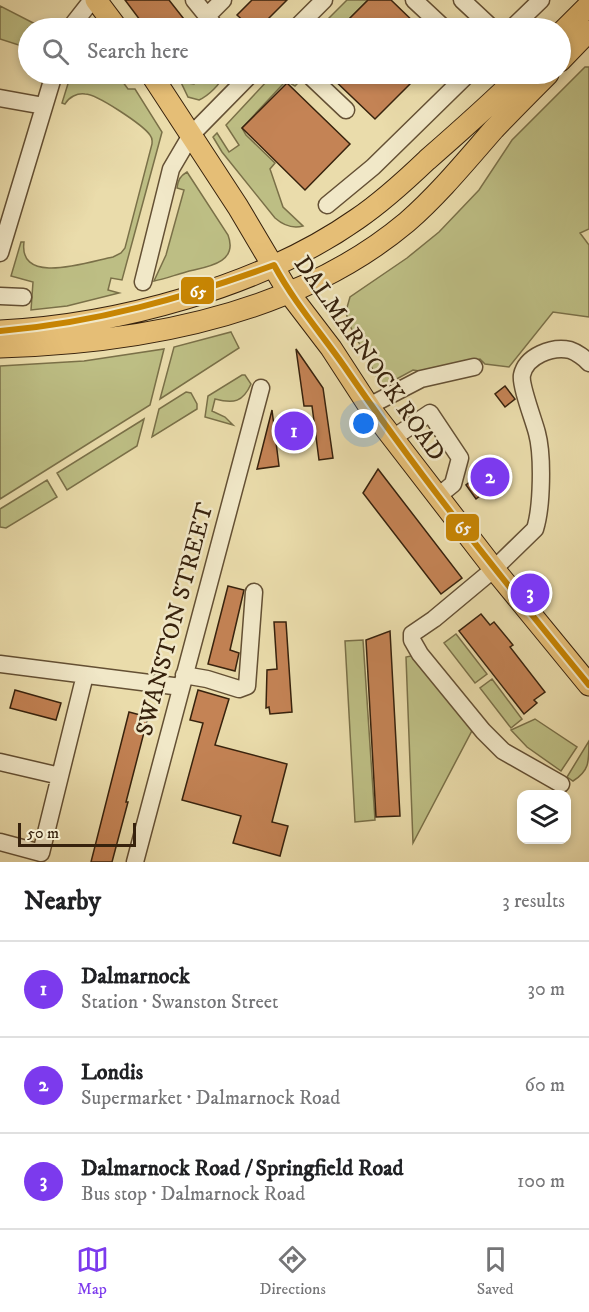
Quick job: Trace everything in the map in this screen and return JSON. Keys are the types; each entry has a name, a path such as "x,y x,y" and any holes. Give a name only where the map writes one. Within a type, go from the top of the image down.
{"main road":[{"path":"94,0 109,18"},
{"path":"571,24 589,5"},
{"path":"571,50 589,31"},
{"name":"DALMARNOCK ROAD","path":"158,84 274,265 289,293 331,348 369,406 437,497 589,685"},
{"path":"0,331 42,329 126,313 206,291 309,249 369,210 481,113 511,84"},
{"path":"0,347 43,346 158,332 195,323 289,293 316,280 355,258 406,222 441,190 495,128 538,84"}],"street":[{"path":"79,18 94,0"},
{"path":"194,0 208,18"},
{"path":"213,18 223,0"},
{"path":"306,18 324,0"},
{"path":"414,0 433,18"},
{"path":"462,0 481,18"},
{"path":"522,18 541,0"},
{"path":"0,253 51,84"},
{"path":"143,282 171,169 191,135 241,84"},
{"path":"319,84 346,110"},
{"path":"327,205 373,168 458,84"},
{"path":"0,98 44,106"},
{"path":"0,296 23,297"},
{"path":"561,784 503,751 483,731 420,654 412,640 412,634 434,619 494,569 534,532 537,525 541,455 538,436 521,380 526,366 534,357 558,350 571,350 589,363"},
{"path":"369,406 421,379 474,367"},
{"name":"SWANSTON STREET","path":"135,862 261,388"},
{"path":"393,438 430,412 460,458 453,484 437,497"},
{"path":"0,664 85,675 183,681 207,679 239,689 247,686 254,592"},
{"path":"0,842 41,854 85,675"},
{"path":"0,762 60,776"}],"green space":[{"path":"347,0 368,0 350,18 329,18"},
{"path":"0,6 23,18 18,18 18,45 0,39"},
{"path":"585,67 589,67 589,229 580,233 589,245 589,317 553,312 509,367 485,364 480,359 426,372 413,370 382,387 348,322 346,311 350,297 407,258 439,232 479,190 512,140 568,84 571,84 571,81"},
{"path":"68,84 124,84 128,89 135,89 162,132 122,280 111,278 108,290 119,293 67,306 31,310 33,282 11,276 21,242 24,242 25,256 32,264 44,268 74,266 121,253 125,248 152,144 152,138 139,124 91,95 79,94 71,97 65,104 62,103"},
{"path":"182,84 218,84 199,100 188,97"},
{"path":"264,84 283,84 242,128 246,135 275,163 270,169 283,207 303,226 288,226 275,218 222,152 213,137 217,133 229,152 239,145 226,125"},
{"path":"187,172 228,235 229,252 225,258 211,266 154,281 166,255 184,190 177,188 178,183"},
{"path":"231,332 239,348 160,399 174,347"},
{"path":"164,349 150,405 0,499 0,366 84,361"},
{"path":"245,375 251,384 245,395 233,401 215,399 212,411 225,417 233,425 205,417 208,396"},
{"path":"186,392 191,393 197,409 152,437 159,409"},
{"path":"144,419 137,446 67,490 57,473"},
{"path":"47,480 57,497 6,528 0,527 0,509"},
{"path":"456,634 487,674 475,683 444,643"},
{"path":"363,640 375,820 355,822 345,641"},
{"path":"420,654 476,723 413,843 406,657"},
{"path":"492,679 522,719 511,728 480,688"},
{"path":"535,719 577,747 561,771 527,747 511,730"},
{"path":"589,741 587,766 582,774 573,781 567,777"}],"building":[{"path":"125,0 169,0 183,18 138,18"},
{"path":"252,0 287,0 269,18 240,18 237,15"},
{"path":"368,0 391,0 410,18 350,18"},
{"path":"288,84 350,144 305,190 242,128"},
{"path":"338,84 410,84 375,119"},
{"path":"296,349 323,388 333,458 319,460 312,406 304,406"},
{"path":"505,386 515,399 505,407 495,394"},
{"path":"272,410 279,466 257,469"},
{"path":"500,458 511,472 476,499 466,485"},
{"path":"378,469 462,578 441,594 363,493"},
{"path":"228,586 244,590 230,650 239,653 235,671 208,664"},
{"path":"481,614 490,625 494,622 513,645 510,647 545,692 534,700 537,703 524,714 459,631"},
{"path":"274,622 286,622 292,712 270,714 269,707 266,708 267,670 277,669"},
{"path":"390,631 400,816 376,817 366,640"},
{"path":"15,690 61,703 56,720 10,708"},
{"path":"198,690 229,699 215,745 287,764 272,822 288,826 280,856 233,843 241,816 182,800 203,723 190,720"},
{"path":"129,712 148,717 126,802 128,802 112,862 91,862"}],"transit line":[{"name":"65","path":"0,331 70,322 139,307 207,288 274,265 299,304 402,448 494,568 589,685"}],"place":[{"name":"Dalmarnock","path":"294,431"},
{"name":"Londis","path":"490,477"},
{"name":"Dalmarnock Road / Springfield Road","path":"530,593"}]}
